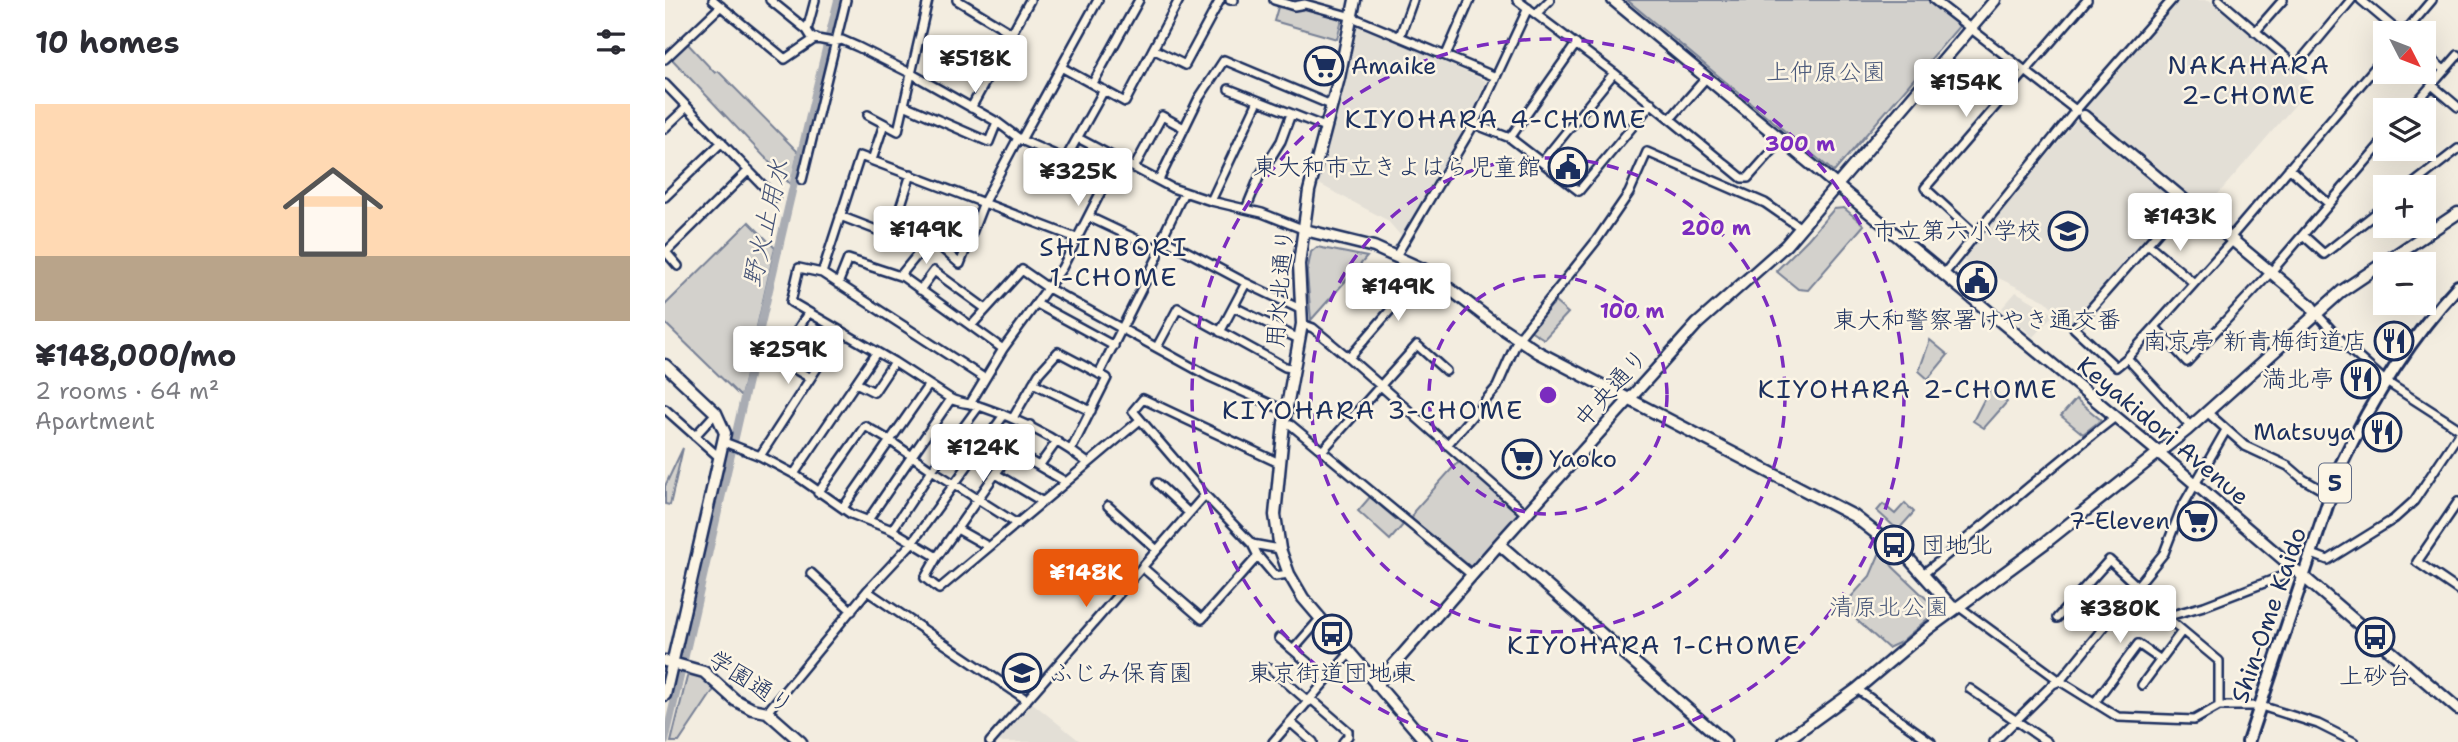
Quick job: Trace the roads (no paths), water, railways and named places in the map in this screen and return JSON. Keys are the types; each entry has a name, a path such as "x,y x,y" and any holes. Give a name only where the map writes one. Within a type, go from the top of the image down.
{"main road":[{"name":"Shin-Ome Kaido","path":"2248,742 2301,573 2312,554 2340,467 2355,434 2385,381 2425,324 2458,286"}],"street":[{"path":"713,0 785,60 828,41"},
{"path":"770,0 807,30 811,38 842,40 858,47 997,121 1019,139 1108,178"},
{"path":"807,30 815,0"},
{"path":"802,180 828,41 846,0"},
{"path":"869,116 898,131 928,0"},
{"path":"957,0 971,3 1013,34"},
{"path":"971,108 1030,0"},
{"path":"899,211 960,264 984,202 1098,0"},
{"path":"1093,83 1139,0"},
{"path":"1061,67 1125,102 1179,0"},
{"path":"1153,49 1185,65 1220,0"},
{"path":"1274,0 1305,4 1352,17 1496,77"},
{"name":"用水北通り","path":"1355,0 1312,175 1299,264 1302,324 1284,423 1275,515 1280,549 1289,574 1303,598 1426,742"},
{"path":"1400,36 1413,0"},
{"path":"1446,55 1470,0"},
{"path":"1517,0 1671,118 1742,178 1748,178 1780,141"},
{"path":"1537,13 1550,0"},
{"name":"Keyakidori Avenue","path":"1613,0 2158,452 2458,709"},
{"path":"1934,0 2080,113 2186,200 2310,305 2349,349 2385,381 2458,428"},
{"name":"中央通り","path":"1376,685 1697,324 1786,245 1995,0"},
{"path":"1975,234 1925,188 2087,0"},
{"path":"1943,275 2172,0"},
{"path":"2219,0 2296,66 2351,0"},
{"path":"2255,32 2283,0"},
{"path":"2361,0 2387,21"},
{"path":"2413,21 2432,0"},
{"path":"665,59 721,6"},
{"path":"1396,256 1474,124 1528,8"},
{"path":"1510,138 1576,44"},
{"path":"2421,98 2458,55"},
{"path":"1159,180 1199,98 1224,60 1331,105"},
{"path":"2436,63 2444,70"},
{"path":"2186,200 2074,328 2116,367 2194,283 2373,69"},
{"path":"1542,162 1614,73"},
{"path":"1671,118 1706,78"},
{"path":"665,84 775,198"},
{"path":"2432,85 2458,107"},
{"path":"1229,89 1325,127"},
{"path":"1065,160 1104,90"},
{"path":"1211,201 1258,101"},
{"path":"1474,124 1510,138 1579,191 1652,103"},
{"path":"904,105 989,142 997,121"},
{"path":"665,128 687,107"},
{"path":"1247,209 1260,175 1281,141 1291,114"},
{"path":"1135,168 1162,116 1184,128"},
{"path":"872,160 884,124"},
{"path":"1078,138 1184,192 1247,209 1305,230 1352,241 1396,256 1425,270 1517,339 1577,374 1854,516 1894,545 1956,608 2060,681 2117,717 2194,720 2219,706 2260,706 2318,724 2354,742"},
{"path":"665,197 722,142"},
{"path":"2424,175 2458,149"},
{"path":"1447,444 1497,387 1517,339 1596,241 1629,193 1647,152 1765,203 1801,228"},
{"path":"2155,327 2187,362 2271,272 2373,153"},
{"path":"821,273 860,156 1079,239"},
{"path":"970,404 1003,349 1037,304 1079,239 1117,160"},
{"path":"2289,168 2329,204"},
{"path":"678,266 665,252 749,170"},
{"path":"840,216 892,236 911,174"},
{"path":"1099,374 1159,256 1157,249 1184,192"},
{"path":"1784,742 1857,689 1956,608 2045,543 2191,427 2342,290 2458,213"},
{"path":"2303,235 2324,254 2373,215"},
{"path":"1089,217 1157,249"},
{"path":"900,276 931,238"},
{"path":"1162,238 1302,310"},
{"path":"2148,244 2194,283"},
{"path":"838,284 848,259 900,276 1003,349"},
{"path":"984,378 821,273 799,268 790,302 894,362 951,399 979,406 1030,425 1071,450 1088,464"},
{"path":"971,326 1022,270 1048,288 1208,376 1286,411"},
{"path":"1349,358 1425,270"},
{"path":"920,290 935,271 986,309"},
{"path":"1220,332 1246,283"},
{"path":"1037,304 1114,346"},
{"path":"1234,307 1299,339"},
{"path":"1157,347 1178,308 1285,367 1292,368"},
{"path":"808,313 779,360 810,378"},
{"path":"1302,324 1313,328 1349,358 1526,514"},
{"path":"759,456 841,331"},
{"path":"1322,451 1417,345 1446,371"},
{"path":"1013,418 1033,383 1058,352 1107,378 1071,450"},
{"path":"794,474 876,353"},
{"path":"2127,358 2191,427"},
{"path":"856,383 874,392 894,362"},
{"path":"665,365 716,413 731,444 794,474 856,517 892,530 937,558"},
{"path":"1033,383 1091,411"},
{"path":"843,508 928,386"},
{"path":"868,520 951,399"},
{"path":"1279,463 1143,399 1133,411 1205,495 1252,544 1258,556 1275,576 1289,574"},
{"path":"892,530 979,406"},
{"path":"665,410 720,458"},
{"path":"695,436 716,413"},
{"path":"2208,413 2245,446 2288,466 2303,479 2331,495"},
{"path":"767,712 867,591 912,543 1005,415"},
{"path":"1923,574 1996,516 2032,482 2114,418"},
{"path":"1030,425 925,578 939,589 1140,420"},
{"path":"1284,423 1291,425 1472,575"},
{"path":"818,493 865,426 1017,523"},
{"path":"1994,742 2053,684 2060,681 2164,553 2181,509 2226,430"},
{"path":"2312,554 2328,560 2393,519 2414,501 2458,435"},
{"path":"1039,466 1056,441"},
{"path":"665,695 720,458 731,444"},
{"path":"1013,451 1066,482"},
{"path":"996,474 1042,502"},
{"path":"1157,483 1189,513"},
{"path":"990,742 1205,495"},
{"path":"2458,502 2417,562 2458,590"},
{"path":"1108,506 1157,550"},
{"path":"957,529 989,547"},
{"path":"1252,544 1280,549"},
{"path":"1499,544 1725,742"},
{"path":"1142,567 1202,619 1258,556"},
{"path":"2057,618 2109,560 2165,617 2219,661 2219,706"},
{"path":"811,573 852,611"},
{"path":"2165,617 2301,573"},
{"path":"867,591 1027,699"},
{"path":"1293,650 1320,619"},
{"path":"2142,685 2182,631"},
{"path":"1279,638 1327,679"},
{"path":"2095,702 2138,644 2161,660"},
{"path":"1273,742 1349,654"},
{"name":"学園通り","path":"673,664 703,673 735,700 752,709 767,712 801,742"},
{"path":"1270,668 1347,731 1348,736 1343,742"},
{"path":"1857,689 1931,742"},
{"path":"1969,689 2047,742"},
{"path":"1290,722 1313,742"}],"waterway":[{"name":"野火止用水","path":"665,741 838,0"}],"place":[{"name":"Amaike","path":"1324,66"},
{"name":"東大和市立きよはら児童館","path":"1568,167"},
{"name":"市立第六小学校","path":"2068,231"},
{"name":"東大和警察署けやき通交番","path":"1977,281"},
{"name":"南京亭 新青梅街道店","path":"2394,341"},
{"name":"満北亭","path":"2361,379"},
{"name":"Matsuya","path":"2382,432"},
{"name":"Yaoko","path":"1522,459"},
{"name":"7-Eleven","path":"2197,521"},
{"name":"団地北","path":"1894,545"},
{"name":"東京街道団地東","path":"1332,634"},
{"name":"上砂台","path":"2375,637"},
{"name":"ふじみ保育園","path":"1022,673"}],"district":[{"name":"NAKAHARA 2-CHOME","path":"2249,79"},
{"name":"KIYOHARA 4-CHOME","path":"1496,118"},
{"name":"SHINBORI 1-CHOME","path":"1114,261"},
{"name":"KIYOHARA 2-CHOME","path":"1908,388"},
{"name":"KIYOHARA 3-CHOME","path":"1373,409"},
{"name":"KIYOHARA 1-CHOME","path":"1654,644"}],"park label":[{"name":"上仲原公園","path":"1826,72"},
{"name":"清原北公園","path":"1889,607"}]}
